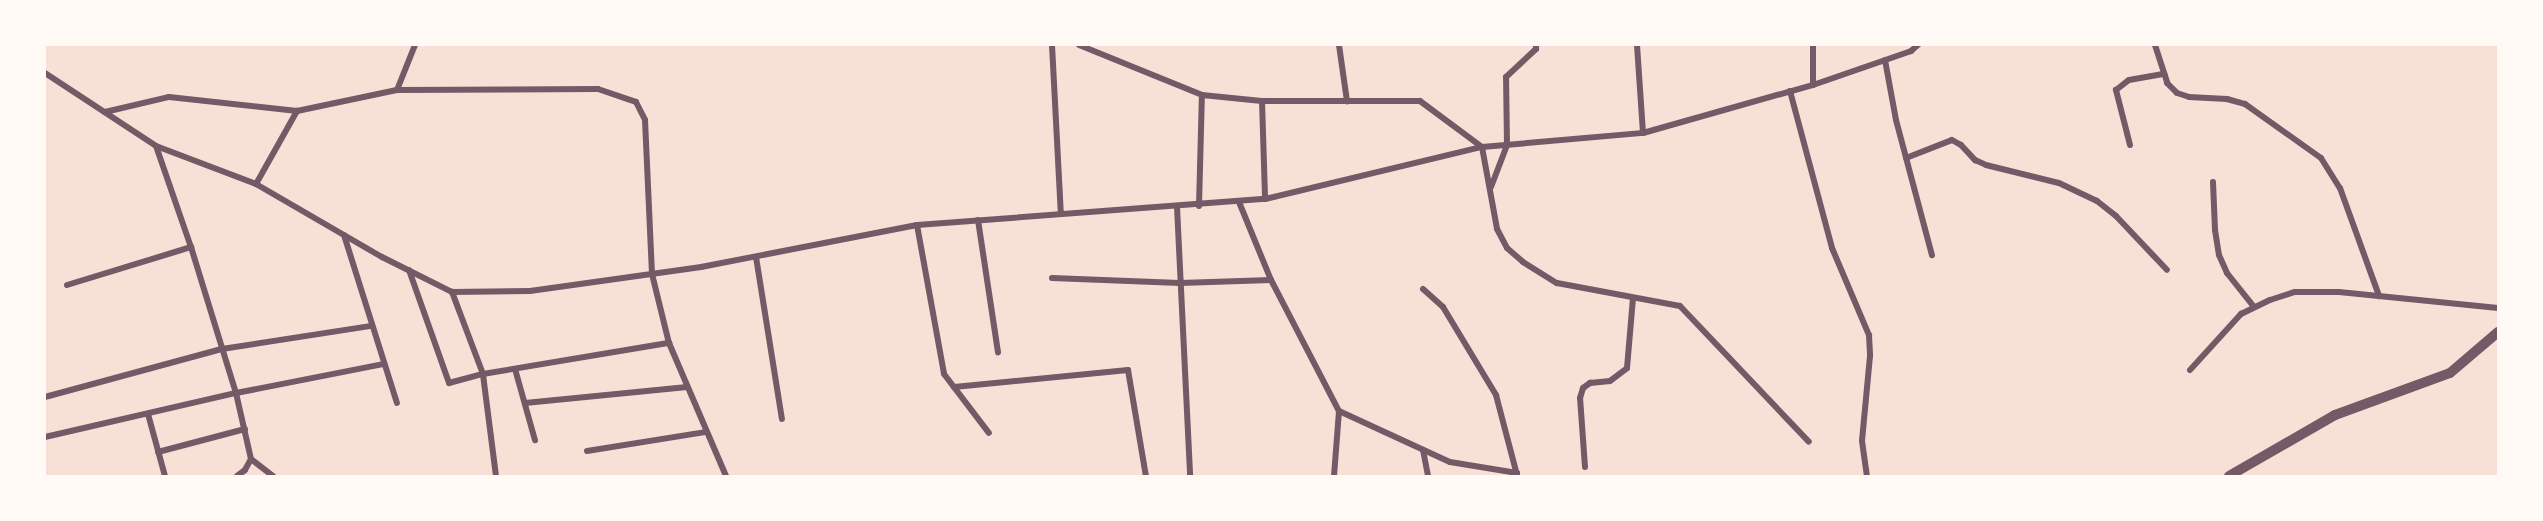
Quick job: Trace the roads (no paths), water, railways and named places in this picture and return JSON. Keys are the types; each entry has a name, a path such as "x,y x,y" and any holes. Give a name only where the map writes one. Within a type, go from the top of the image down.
{"street":[{"path":"397,90 415,45"},
{"path":"1052,45 1061,214"},
{"path":"1080,45 1202,95 1262,101 1420,101 1482,147 1497,229 1507,248 1523,262 1557,283 1680,306 1809,442"},
{"path":"1339,45 1347,101"},
{"path":"1490,189 1507,145 1506,77 1536,49 1536,45"},
{"path":"1637,45 1644,133"},
{"path":"1813,45 1813,85"},
{"path":"45,73 156,146 256,184 344,235 452,292 530,291 756,257 918,225 1265,200 1482,147 1644,133 1813,85 1911,51 1918,45"},
{"path":"2155,45 2167,83 2177,93 2189,97 2227,99 2244,104 2321,158 2340,188 2379,296"},
{"path":"1885,60 1906,158 1932,255"},
{"path":"2130,145 2116,98 2116,90 2129,80 2164,74"},
{"path":"105,112 170,98 297,111 397,90 598,89 636,102 645,120 652,274 669,343 726,476"},
{"path":"1790,91 1832,248 1869,335 1870,356 1862,441 1867,476"},
{"path":"1198,206 1202,95"},
{"path":"1262,101 1265,200"},
{"path":"256,184 297,111"},
{"path":"1906,158 1952,140 1961,145 1975,160 1986,165 2060,183 2097,201 2116,216 2167,270"},
{"path":"156,146 191,247 245,429 251,459 245,471 237,476"},
{"path":"2213,182 2214,230 2219,255 2227,273 2254,307"},
{"path":"1239,202 1271,280 1339,411 1334,476"},
{"path":"1177,207 1190,476"},
{"path":"978,220 998,353"},
{"path":"918,225 944,374 989,433"},
{"path":"344,235 397,403"},
{"path":"67,285 191,247"},
{"path":"756,257 782,418"},
{"path":"409,270 449,383 483,374 669,343"},
{"path":"1052,279 1180,283 1271,280"},
{"path":"1339,411 1450,462 1517,475 1496,395 1443,307 1424,289"},
{"path":"452,292 483,374 496,476"},
{"path":"2190,370 2241,314 2295,292 2379,296 2498,308"},
{"path":"1585,467 1580,398 1583,388 1590,383 1610,381 1627,368 1633,298"},
{"path":"45,397 222,349 371,326"},
{"path":"2229,476 2335,415 2450,373 2498,332"},
{"path":"45,437 236,393 384,364"},
{"path":"515,369 535,440"},
{"path":"954,387 1128,370 1146,476"},
{"path":"525,403 687,387"},
{"path":"148,414 165,476"},
{"path":"158,452 245,429"},
{"path":"587,451 706,432"},
{"path":"1423,450 1428,476"},
{"path":"251,459 273,476"}]}
